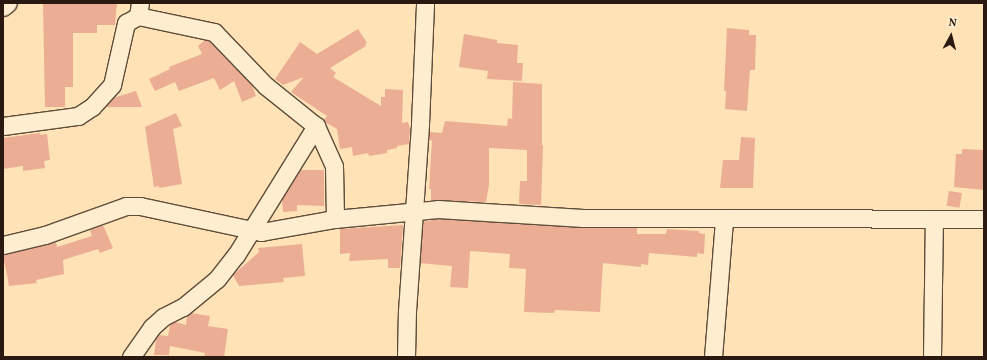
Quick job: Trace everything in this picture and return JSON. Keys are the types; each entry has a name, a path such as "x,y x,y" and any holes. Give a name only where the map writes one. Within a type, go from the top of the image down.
{"street":[{"path":"3,7 8,3"},
{"path":"406,357 407,311 425,3"},
{"path":"3,126 78,116 92,107 112,86 126,22 139,9 214,32 266,86 316,126 334,166 336,219"},
{"path":"131,357 152,328 163,316 183,307 216,279 253,230 316,126"},
{"path":"3,245 45,235 126,206 140,206 261,232 336,219 414,210 438,209 583,218 984,219"},
{"path":"713,357 724,219"},
{"path":"932,357 934,219"}],"building":[{"path":"43,3 117,3 115,25 97,25 97,33 73,33 73,87 65,87 65,107 45,107"},
{"path":"727,28 749,30 749,35 756,35 755,70 750,70 747,111 725,109 726,91 724,91"},
{"path":"358,29 367,43 365,44 366,46 330,68 336,73 333,77 381,106 381,97 385,97 385,89 403,90 402,123 408,122 410,129 409,144 397,146 397,148 387,150 387,153 369,156 368,153 353,156 352,147 340,149 337,129 325,122 324,120 327,116 291,92 304,77 283,85 275,79 300,42 317,54"},
{"path":"464,34 497,40 497,43 518,45 517,63 523,63 522,81 487,79 488,71 459,67"},
{"path":"205,40 209,41 252,85 256,96 242,102 234,81 220,90 214,78 179,91 175,82 155,91 149,79 170,69 169,67 202,54 198,46"},
{"path":"513,82 542,84 543,145 541,205 519,204 520,181 527,181 527,150 489,148 489,185 486,202 431,200 431,189 429,189 432,140 429,141 430,132 442,133 445,121 507,126 508,118 512,119"},
{"path":"136,91 142,107 105,107 113,98"},
{"path":"176,113 182,126 173,129 182,184 159,188 159,186 154,187 145,127"},
{"path":"40,133 40,135 47,134 50,160 44,161 45,168 23,171 23,166 3,169 3,138"},
{"path":"741,137 755,138 753,188 720,188 723,160 739,160"},
{"path":"962,149 984,150 984,190 954,187 956,154 962,154"},
{"path":"301,170 324,170 324,206 297,205 297,211 283,212 282,200"},
{"path":"949,191 962,193 959,208 947,206"},
{"path":"438,219 582,228 637,228 637,234 666,234 667,229 699,231 699,233 705,234 704,254 697,253 697,257 649,253 648,265 641,264 641,267 603,263 600,312 555,310 554,313 524,312 526,269 509,268 510,254 470,251 468,288 450,287 452,266 420,263 423,222"},
{"path":"103,225 113,248 100,253 98,249 63,260 64,274 36,280 37,283 9,286 3,255 56,242 57,247 92,236 90,230"},
{"path":"403,225 400,268 388,268 388,259 349,261 350,253 340,254 340,229"},
{"path":"302,244 305,276 283,278 284,282 239,286 233,275 259,252 258,248"},
{"path":"191,313 210,316 208,326 228,329 224,357 204,357 205,353 170,346 169,355 154,355 158,335 168,336 170,325 175,322 186,325 187,316"}]}
